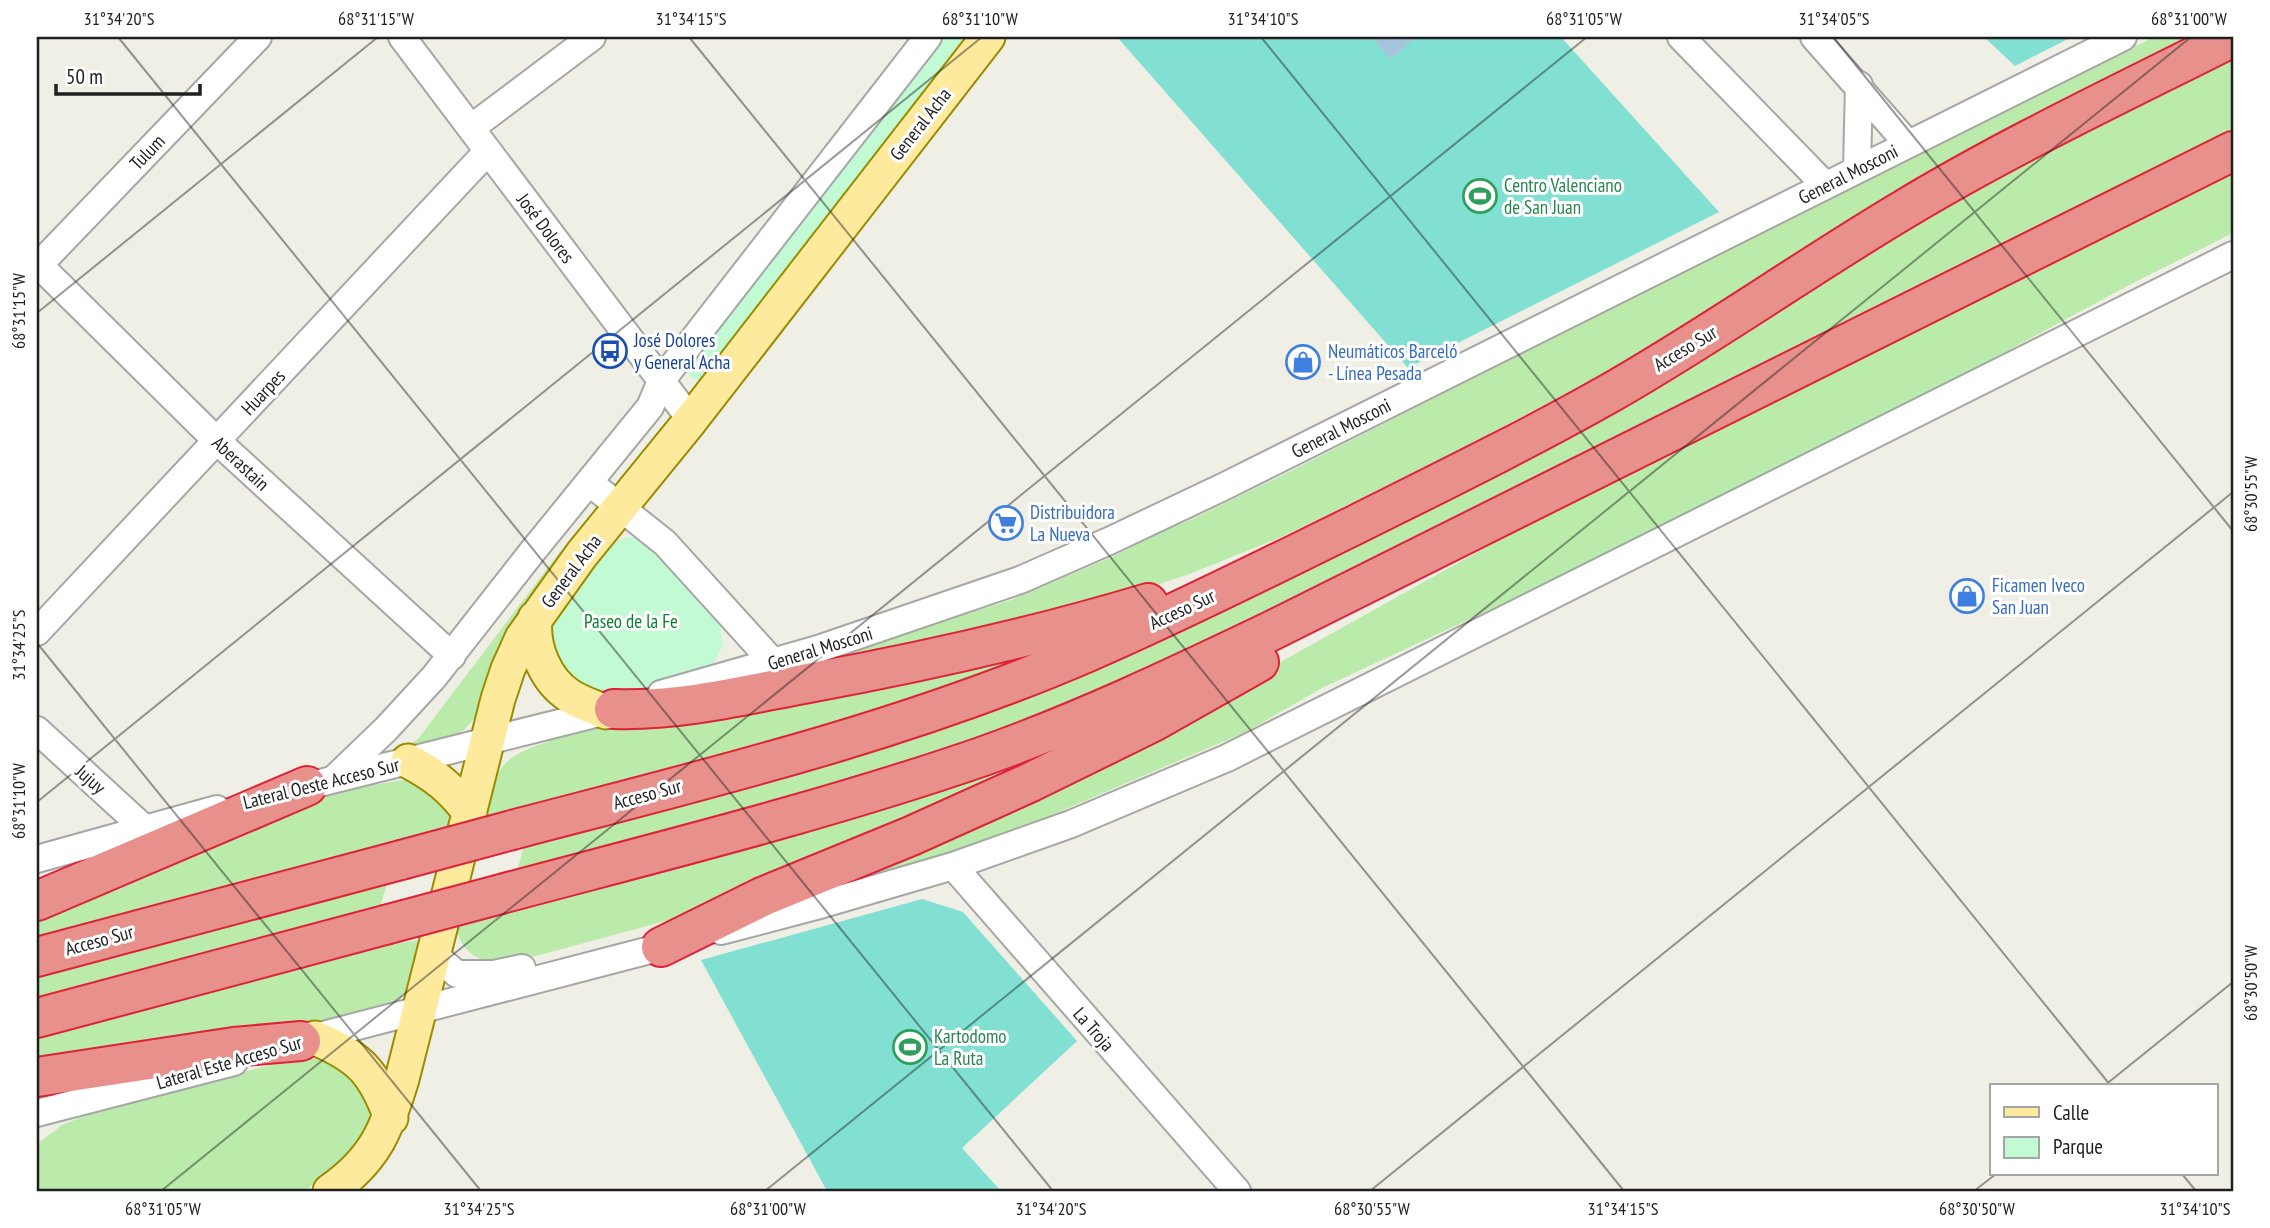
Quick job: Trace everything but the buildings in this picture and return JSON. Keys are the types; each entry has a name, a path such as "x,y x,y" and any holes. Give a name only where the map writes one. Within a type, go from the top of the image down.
{"highway":[{"name":"Acceso Sur","path":"37,957 774,760 959,703 1098,648 1287,558 1583,408 1727,323 1936,190 2233,37"},
{"path":"37,1018 807,812 1008,747 1197,666 1473,531 2233,150"},
{"path":"661,947 732,922 762,897 911,836 1031,782 1153,722 1291,643 1473,531"},
{"path":"610,711 693,705 943,657 1198,589 1287,558"},
{"path":"37,901 320,783"},
{"path":"41,1105 224,1048 308,1039"}],"main road":[{"name":"General Acha","path":"330,1191 369,1155 391,1118 420,1009 445,964 470,813 508,669 519,645 535,618 620,506 691,420 988,37"},
{"path":"535,618 534,630 543,665 560,688 578,700 610,711"},
{"path":"408,761 439,779 470,813"},
{"path":"308,1039 334,1046 363,1066 378,1086 391,1118"}],"street":[{"name":"Tulum","path":"37,265 258,37"},
{"name":"José Dolores","path":"402,37 691,420"},
{"path":"471,128 592,37"},
{"name":"General Acha","path":"320,783 386,729 452,656 532,552 650,407 662,381 928,37"},
{"path":"1681,37 1825,186"},
{"path":"1814,37 1908,144"},
{"name":"General Mosconi","path":"610,711 928,613 1020,580 1074,557 1237,480 2123,37"},
{"path":"1857,169 1858,85"},
{"name":"Huarpes","path":"37,632 488,151"},
{"path":"445,964 482,975 503,972 679,926 732,922 879,888 953,866 1071,824 1227,758 2233,255"},
{"name":"Aberastain","path":"37,265 217,441 452,656"},
{"path":"590,483 665,543 773,662"},
{"name":"Lateral Oeste Acceso Sur","path":"37,859 145,828 610,711"},
{"name":"Jujuy","path":"37,730 145,828"},
{"name":"La Troja","path":"953,866 1237,1191"},
{"path":"420,1009 661,947"},
{"path":"445,964 506,989"},
{"name":"Lateral Este Acceso Sur","path":"308,1039 420,1009"}],"green space":[{"path":"942,37 969,37 707,377 694,380 681,367"},
{"path":"2154,37 2190,37 2062,101 1910,183 1637,356 1449,455 1284,536 1192,573 1115,599 784,671 1011,600 1112,557 1163,530 1190,520 1281,476"},
{"path":"2233,55 2233,132 1936,278 1216,640 947,757 517,871 525,843 909,735"},
{"path":"2233,169 2233,233 1981,365 1709,502 1500,605 1322,688 1246,732 1019,829 855,882 794,893 1224,695 1483,549 1693,440"},
{"name":"Paseo de la Fe","path":"629,537 646,540 720,621 723,646 712,666 681,679 603,698 556,669 551,624 598,552 614,541"},
{"path":"562,549 570,555 479,713 465,729 452,737 400,751 418,739"},
{"path":"1072,633 1020,661 928,694 778,740 515,813 484,817 496,777 502,768 518,754 547,742 547,737 709,709"},
{"path":"1196,686 703,911 506,964 474,956 459,938 456,928 498,914 876,811 964,783 1056,749"},
{"path":"402,780 414,781 452,814 449,827 37,938 37,908 316,796 373,781 374,785"},
{"path":"388,880 379,911 37,1001 37,975"},
{"path":"420,940 408,988 390,1003 355,1020 37,1071 37,1037 380,946"},
{"path":"300,1057 328,1060 346,1067 371,1108 369,1126 350,1154 305,1191 37,1191 37,1144 62,1125 97,1111"}],"shaded area":[{"name":"Centro Valenciano de San Juan","path":"1117,37 1561,37 1719,212 1408,368"},
{"path":"1371,37 1416,37 1391,59"},
{"path":"1984,37 2069,37 2070,38 2015,66"},
{"name":"Kartodomo La Ruta","path":"922,899 963,912 1077,1041 962,1148 1001,1191 827,1191 701,960"}],"place":[{"name":"Centro Valenciano de San Juan","path":"1480,196"},
{"name":"José Dolores y General Acha","path":"610,351"},
{"name":"Neumáticos Barceló - Línea Pesada","path":"1303,362"},
{"name":"Distribuidora La Nueva","path":"1006,523"},
{"name":"Ficamen Iveco San Juan","path":"1967,596"},
{"name":"Kartodomo La Ruta","path":"910,1047"}]}
